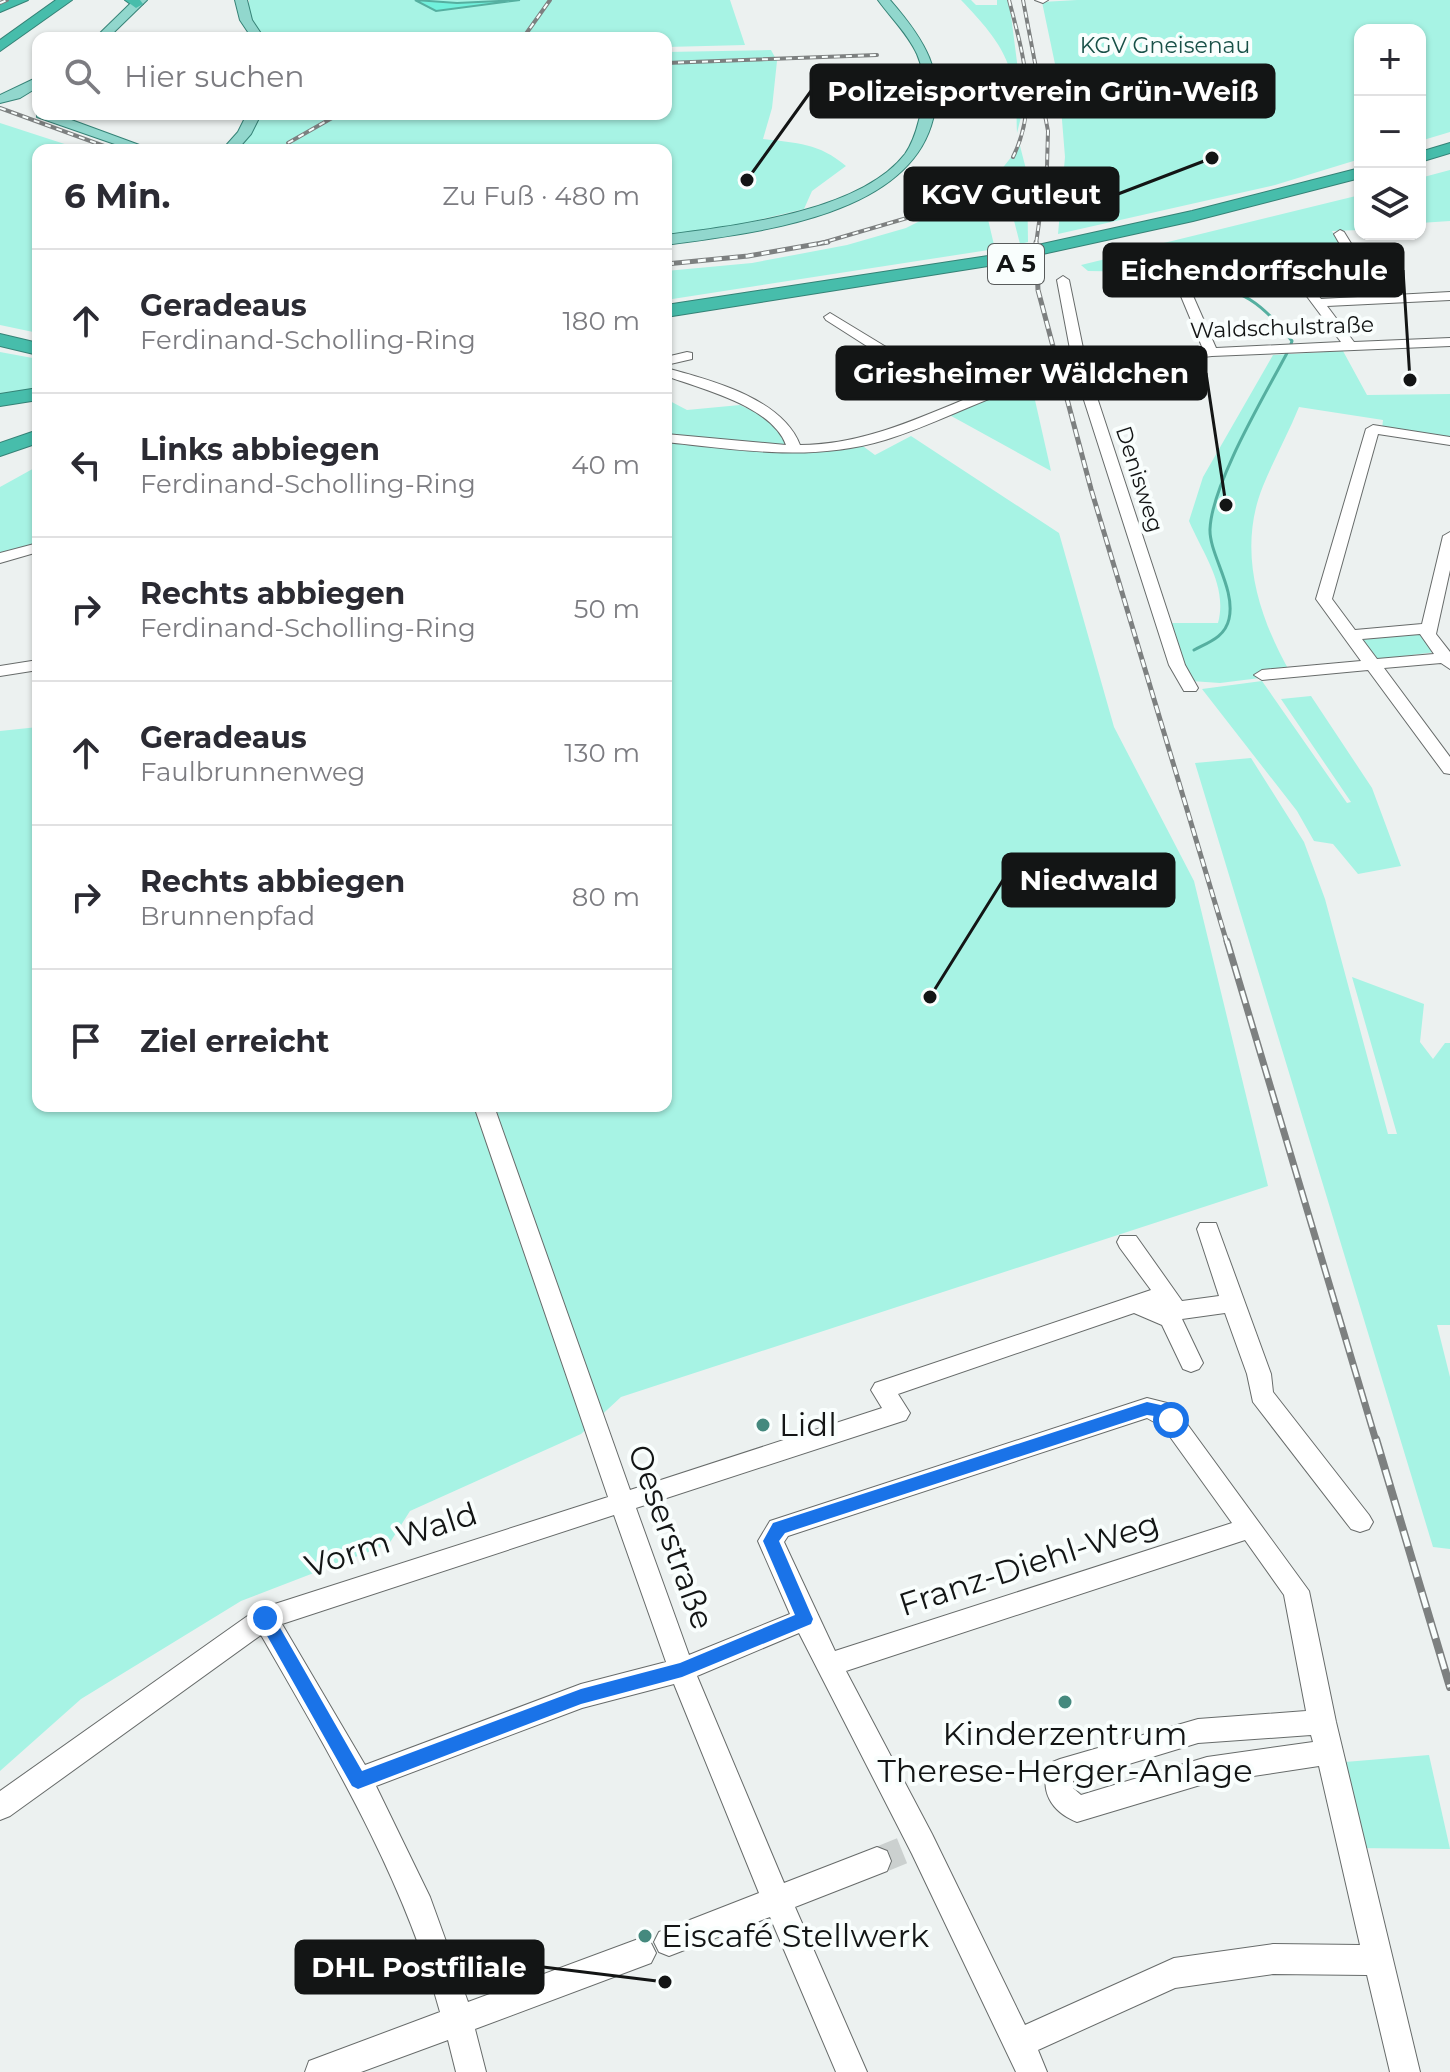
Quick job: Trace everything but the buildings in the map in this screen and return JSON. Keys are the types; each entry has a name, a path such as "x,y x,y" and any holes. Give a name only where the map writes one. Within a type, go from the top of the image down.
{"highway":[{"path":"0,8 21,0"},
{"path":"0,25 40,0"},
{"path":"0,35 49,0"},
{"path":"0,47 65,0"},
{"path":"38,18 80,1"},
{"path":"1426,155 1450,148"},
{"path":"1426,164 1450,158"},
{"name":"A 5","path":"672,308 1030,252 1193,216 1354,175"},
{"name":"A 5","path":"672,319 1007,265 1210,221 1354,184"},
{"path":"0,328 32,335"},
{"path":"0,340 32,348"},
{"path":"0,351 32,355"},
{"path":"0,400 32,395"},
{"path":"0,410 32,405"},
{"path":"0,420 32,415"},
{"path":"0,430 32,424"},
{"path":"0,450 32,438"}],"main road":[{"path":"241,0 246,20 254,32"},
{"path":"672,239 813,211 851,197 904,164 916,147 927,116 931,74 920,48 884,0"},
{"path":"107,32 136,1"},
{"path":"0,99 17,97 32,86"},
{"path":"17,97 32,107"},
{"path":"60,120 129,144"},
{"path":"235,144 251,120"}],"street":[{"path":"1255,269 1357,263 1340,234"},
{"path":"1291,267 1351,347"},
{"name":"Denisweg","path":"1063,280 1080,367 1177,665 1190,688"},
{"path":"1184,289 1210,350"},
{"path":"1318,303 1450,296"},
{"path":"830,317 914,370 971,399"},
{"name":"Waldschulstraße","path":"672,439 794,449 839,446 873,438 1024,379 1080,367 1210,350 1450,342"},
{"path":"672,360 687,356"},
{"path":"672,374 747,403 775,418 793,440 794,449"},
{"path":"1450,441 1373,429 1324,599 1450,769"},
{"path":"1448,659 1428,634 1450,536"},
{"path":"0,558 32,549"},
{"path":"1351,635 1429,628"},
{"path":"1262,675 1448,659"},
{"path":"0,671 32,666"},
{"name":"Oeserstraße","path":"486,1112 573,1354 621,1505 682,1670 852,2072"},
{"path":"1208,1229 1259,1374 1261,1395 1360,1522"},
{"path":"1128,1242 1172,1309 1191,1363"},
{"path":"1172,1309 1233,1303"},
{"name":"Vorm Wald","path":"0,1807 265,1618 516,1534 621,1505 898,1413 883,1390 1136,1305 1145,1307 1157,1317 1172,1309"},
{"path":"1032,2072 916,1846 830,1664 805,1619 771,1541 779,1528 1147,1408 1159,1410 1171,1420 1296,1591 1322,1722 1405,2072"},
{"name":"Franz-Diehl-Weg","path":"830,1664 1250,1528"},
{"path":"265,1618 358,1780 416,1898 459,2021 471,2072"},
{"path":"358,1780 581,1696 682,1670 805,1619"},
{"path":"1322,1722 1198,1731 1060,1772 1059,1793 1077,1809 1207,1770 1330,1752"},
{"path":"669,1942 877,1861"},
{"path":"320,2072 641,1953"},
{"path":"1019,2043 1174,1973 1273,1959 1378,1960"}],"green space":[{"path":"249,0 730,0 745,45 672,47 672,32 257,32 248,19"},
{"path":"961,0 971,0 976,5 997,5 997,0 1009,0 1023,109 1017,133 1015,91 1006,59 989,31"},
{"name":"KGV Gneisenau","path":"1450,0 1450,132 1426,139 1426,24 1354,24 1354,161 1275,185 1058,234 1065,157 1059,83 1042,2"},
{"path":"771,50 777,61 772,108 763,139 817,148 846,166 812,191 804,209 720,229 672,236 672,144 236,144 252,120 672,120 672,52"},
{"path":"0,123 65,144 32,144 32,332 0,325"},
{"path":"1020,146 1027,173 1028,242 1020,244 1001,170"},
{"path":"1450,170 1450,221 1426,223 1426,176"},
{"path":"981,190 995,249 672,299 672,270 752,263 847,245 906,228"},
{"path":"1354,196 1354,230 1332,231 1340,246 1267,250 1257,271 1211,274 1123,253"},
{"path":"1122,255 1157,263 1150,272 1088,271 1081,265"},
{"path":"1343,351 1367,395 1450,394 1450,437 1382,429 1383,420 1299,407 1263,486 1255,510 1252,534 1255,582 1261,606 1291,674 1220,683 1191,681 1162,623 1218,623 1220,596 1217,583 1189,521 1203,477 1273,355"},
{"path":"0,352 32,358 32,393 0,397"},
{"path":"1030,378 1051,471 944,412"},
{"path":"672,402 687,410 740,405 768,418 795,449 856,441 875,455 911,436 1059,533 1114,727 1194,881 1268,1186 621,1397 581,1434 410,1511 389,1544 241,1601 81,1699 0,1771 0,731 32,728 32,1112 672,1112"},
{"path":"32,469 32,545 0,553 0,487"},
{"path":"1412,632 1421,634 1435,652 1381,659 1373,657 1360,641 1364,638"},
{"path":"1262,681 1347,803 1351,802 1281,699 1311,696 1372,788 1401,866 1358,874 1333,844 1314,841 1297,811 1202,689"},
{"path":"1251,758 1304,842 1325,899 1388,1134 1397,1134 1352,977 1424,1004 1420,1042 1433,1059 1445,1043 1450,1043 1450,1325 1437,1325 1450,1377 1450,1549 1433,1547 1195,763"},
{"path":"1429,1755 1450,1849 1353,1848 1333,1763"}],"shaded area":[{"path":"415,0 457,3 520,0 436,11"}],"waterway":[{"path":"1194,279 1238,293 1260,307 1292,341 1290,347"},
{"path":"1194,650 1220,635 1229,619 1229,596 1211,539 1213,510 1229,464 1287,353"}],"tunnel":[{"path":"877,1861 909,1848"}],"railway":[{"path":"0,3 7,0"},
{"path":"527,32 550,0"},
{"path":"1009,0 1023,60 1027,99 1021,138 1013,157"},
{"path":"1023,0 1048,131 1047,166 1036,244"},
{"path":"672,63 877,55"},
{"path":"0,108 32,120"},
{"path":"33,120 99,144"},
{"path":"288,143 328,120"},
{"path":"820,243 907,218 982,185"},
{"path":"820,243 828,242"},
{"path":"672,263 748,256 820,243"},
{"path":"1036,244 1038,290 1091,489 1227,943"},
{"path":"1227,941 1376,1441"},
{"path":"1376,1439 1450,1687"}],"place":[{"name":"KGV Gutleut","path":"1212,158"},
{"name":"Polizeisportverein Grün-Weiß","path":"747,180"},
{"name":"Eichendorffschule","path":"1410,380"},
{"name":"Griesheimer Wäldchen","path":"1226,505"},
{"name":"Niedwald","path":"930,997"},
{"name":"Lidl","path":"763,1425"},
{"name":"Kinderzentrum Therese-Herger-Anlage","path":"1065,1702"},
{"name":"Eiscafé Stellwerk","path":"645,1936"},
{"name":"DHL Postfiliale","path":"665,1982"}],"route":[{"path":"265,1618 358,1780 581,1696 682,1670 805,1619 771,1541 779,1528 1147,1408 1159,1410 1171,1420"}]}
